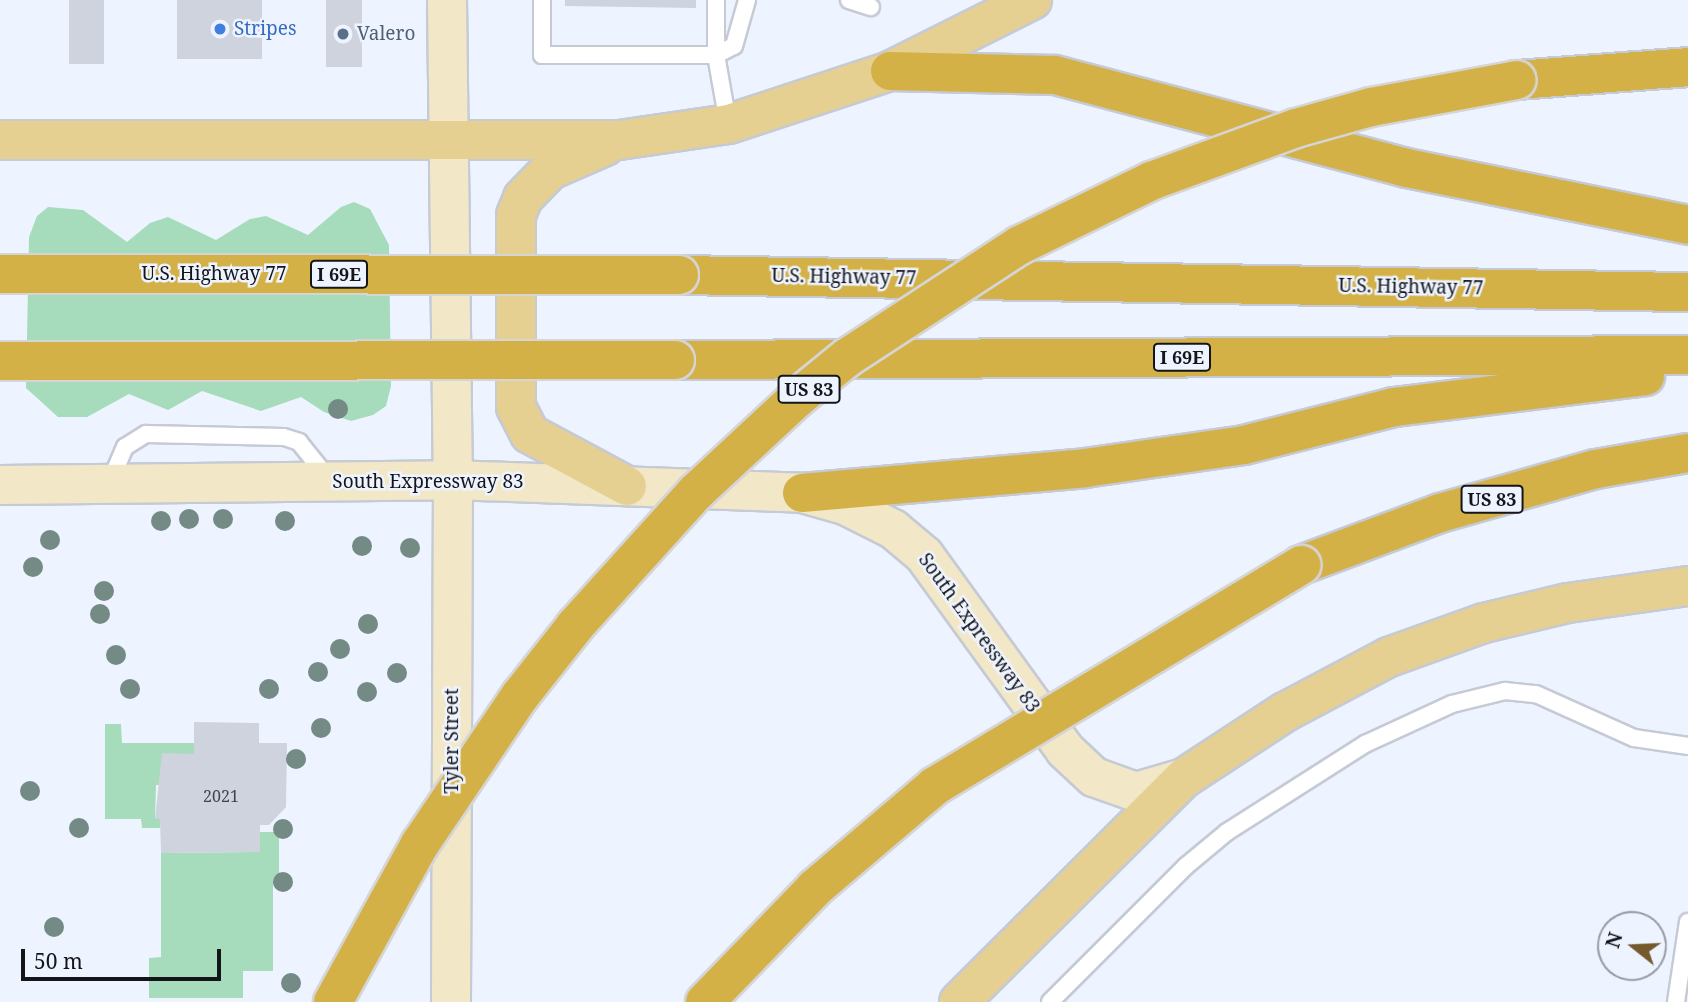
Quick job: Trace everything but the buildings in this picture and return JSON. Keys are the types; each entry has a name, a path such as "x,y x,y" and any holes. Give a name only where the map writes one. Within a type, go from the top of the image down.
{"highway":[{"name":"US 83","path":"333,1002 420,844 513,707 575,626 695,493 785,409 848,358 1020,245 1151,181 1321,121 1517,79 1688,67"},
{"path":"890,71 1055,75 1406,168 1688,225"},
{"name":"U.S. Highway 77","path":"0,274 679,275 1688,292"},
{"name":"I 69E","path":"0,361 1688,355"},
{"path":"802,493 1085,468 1244,445 1394,407 1688,370"},
{"name":"US 83","path":"705,1002 815,888 935,786 1301,565 1440,513 1596,469 1688,453"}],"main road":[{"name":"Tyler Street","path":"447,0 453,480 452,1002"},
{"path":"0,140 620,140 729,124 890,71 1032,0"},
{"path":"620,140 550,170 527,192 516,215 516,407 530,434 627,486"},
{"name":"South Expressway 83","path":"0,485 453,480 802,493 845,505 893,529 924,555 1065,750 1094,778 1136,792 1184,778 1285,712 1389,657 1496,620 1568,603 1686,588"},
{"path":"959,1002 1184,778"}],"lane":[{"path":"542,0 542,55 716,55 734,46 747,0"},
{"path":"716,0 716,55 729,124"},
{"path":"849,0 871,7"},
{"path":"109,484 125,447 146,433 284,437 299,442 331,481"},
{"path":"1050,1002 1186,866 1227,832 1354,750 1452,704 1505,691 1536,694 1634,738 1688,746"},
{"path":"1676,1002 1688,922"}],"green space":[{"path":"354,202 370,209 389,245 391,386 386,406 373,415 351,421 324,412 301,397 261,411 202,391 168,410 129,394 87,417 58,417 26,388 29,237 37,216 48,207 83,210 127,242 150,223 168,217 216,240 250,219 266,216 308,235 341,207"},
{"path":"105,724 121,724 122,743 194,743 194,754 162,754 162,785 156,785 155,819 160,819 160,828 142,828 141,819 105,819"},
{"path":"260,832 279,832 279,884 273,884 273,971 243,971 243,998 149,998 149,958 161,957 161,853 259,852"}],"place":[{"name":"Stripes","path":"220,29"},
{"name":"Valero","path":"343,34"}]}
